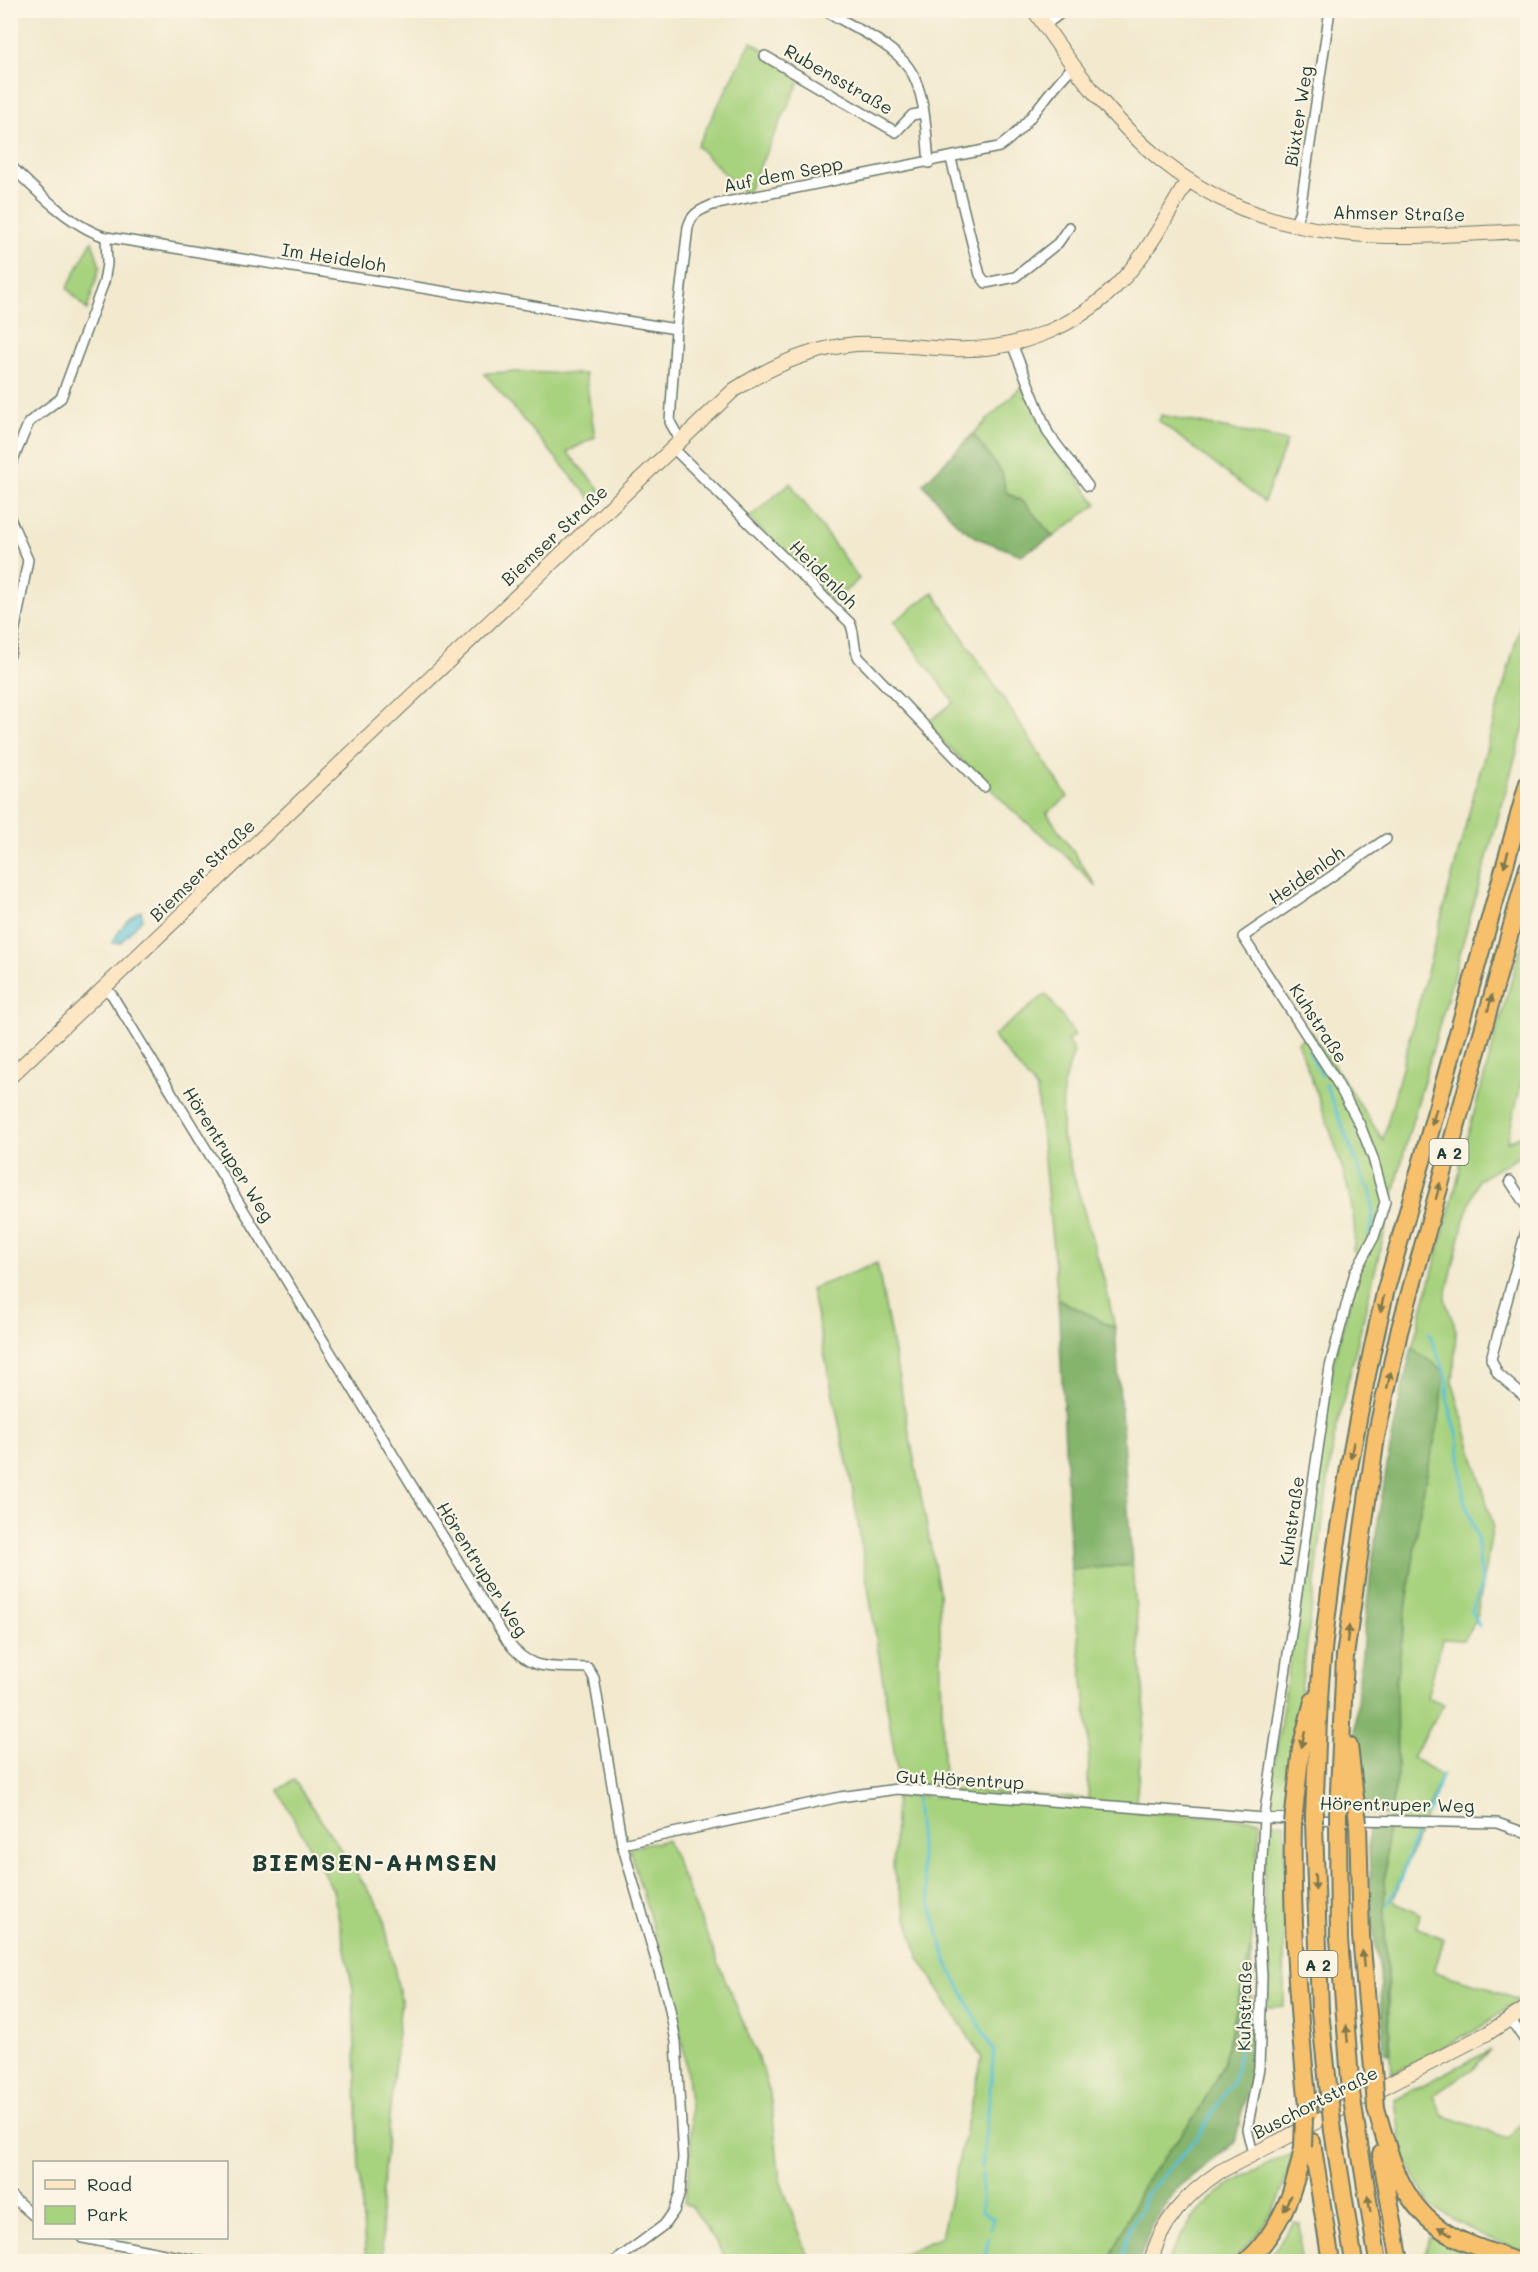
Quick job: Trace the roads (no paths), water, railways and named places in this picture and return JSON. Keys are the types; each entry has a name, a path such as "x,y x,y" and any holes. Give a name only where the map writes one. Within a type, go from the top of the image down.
{"highway":[{"name":"A 2","path":"1354,2262 1333,2131 1320,2011 1314,1819 1322,1662 1342,1504 1385,1293 1527,783"},
{"name":"A 2","path":"1378,2262 1355,2120 1339,1939 1338,1819 1342,1692 1359,1546 1376,1437 1399,1332 1527,868"},
{"path":"1322,1662 1301,1748 1293,1818 1291,1901 1299,2034 1305,2085 1307,2145 1330,2262"},
{"path":"1342,1692 1357,1819 1361,1936 1376,2108 1400,2262"},
{"path":"1376,2108 1394,2166 1406,2192 1421,2210 1436,2226 1453,2236 1518,2262"},
{"path":"1246,2262 1270,2234 1282,2215 1307,2145"}],"street":[{"path":"824,10 900,57 914,77 923,113 929,163"},
{"name":"Ahmser Straße","path":"1034,10 1073,67 1130,134 1188,180 1245,208 1295,225 1343,233 1383,235 1527,231"},
{"path":"1044,26 1065,10"},
{"name":"Büxter Weg","path":"1295,225 1300,210 1330,10"},
{"name":"Rubensstraße","path":"765,56 896,132 912,115 923,113"},
{"name":"Auf dem Sepp","path":"676,443 670,422 676,329 688,227 691,218 697,212 712,205 951,159 999,147 1014,137 1061,78 1073,67"},
{"path":"951,159 980,275 986,283 1015,277 1058,243 1069,227"},
{"name":"Im Heideloh","path":"10,165 33,189 91,233 106,237 676,329"},
{"name":"Biemser Straße","path":"10,1077 734,390 776,366 803,356 856,344 954,349 1012,344 1055,328 1106,295 1145,250 1188,180"},
{"path":"10,466 29,422 61,398 104,282 107,264 106,237"},
{"path":"1012,344 1048,433 1088,486"},
{"name":"Heidenloh","path":"676,443 850,623 855,633 855,651 859,658 984,787"},
{"path":"10,518 28,560 10,655"},
{"name":"Heidenloh","path":"1243,937 1386,839"},
{"name":"Kuhstraße","path":"1243,937 1345,1097 1373,1158 1385,1202 1374,1237 1355,1272 1330,1367 1264,1818 1259,1923 1262,1977 1259,2068 1247,2129 1253,2154"},
{"name":"Hörentruper Weg","path":"105,988 131,1026 507,1641 519,1657 535,1666 588,1668 594,1678 622,1844 669,2005 676,2042 683,2157 680,2193 674,2211 664,2226 614,2262"},
{"path":"1510,1181 1527,1209"},
{"path":"1527,1224 1491,1359 1498,1374 1527,1400"},
{"name":"Gut Hörentrup","path":"622,1844 840,1797 897,1789 1264,1818"},
{"name":"Hörentruper Weg","path":"1264,1818 1497,1823 1527,1834"},
{"name":"Buschortstraße","path":"1151,2262 1160,2234 1185,2199 1219,2172 1511,2020 1527,2007"},
{"path":"1511,2020 1527,2045"},
{"path":"10,2195 33,2215"},
{"path":"88,2239 205,2262"}],"water":[{"path":"141,911 143,918 120,943 112,943 124,925"}],"waterway":[{"path":"1309,1051 1322,1076"},
{"path":"1326,1085 1365,1184 1371,1190 1373,1222 1369,1235"},
{"path":"1429,1333 1448,1380 1447,1399 1458,1436 1464,1499 1477,1536 1482,1584 1472,1611 1479,1626"},
{"path":"1426,1815 1432,1806 1442,1775"},
{"path":"916,1798 922,1871 947,1963 994,2052 982,2168"},
{"path":"1387,1904 1401,1880 1418,1827"},
{"path":"1121,2262 1130,2228 1141,2210 1146,2195 1197,2138 1235,2077 1240,2045 1238,2024 1246,1984 1255,1982"},
{"path":"982,2174 982,2212 993,2218 991,2229"},
{"path":"984,2262 989,2237"}],"district":[{"name":"BIEMSEN-AHMSEN","path":"375,1861"}]}
